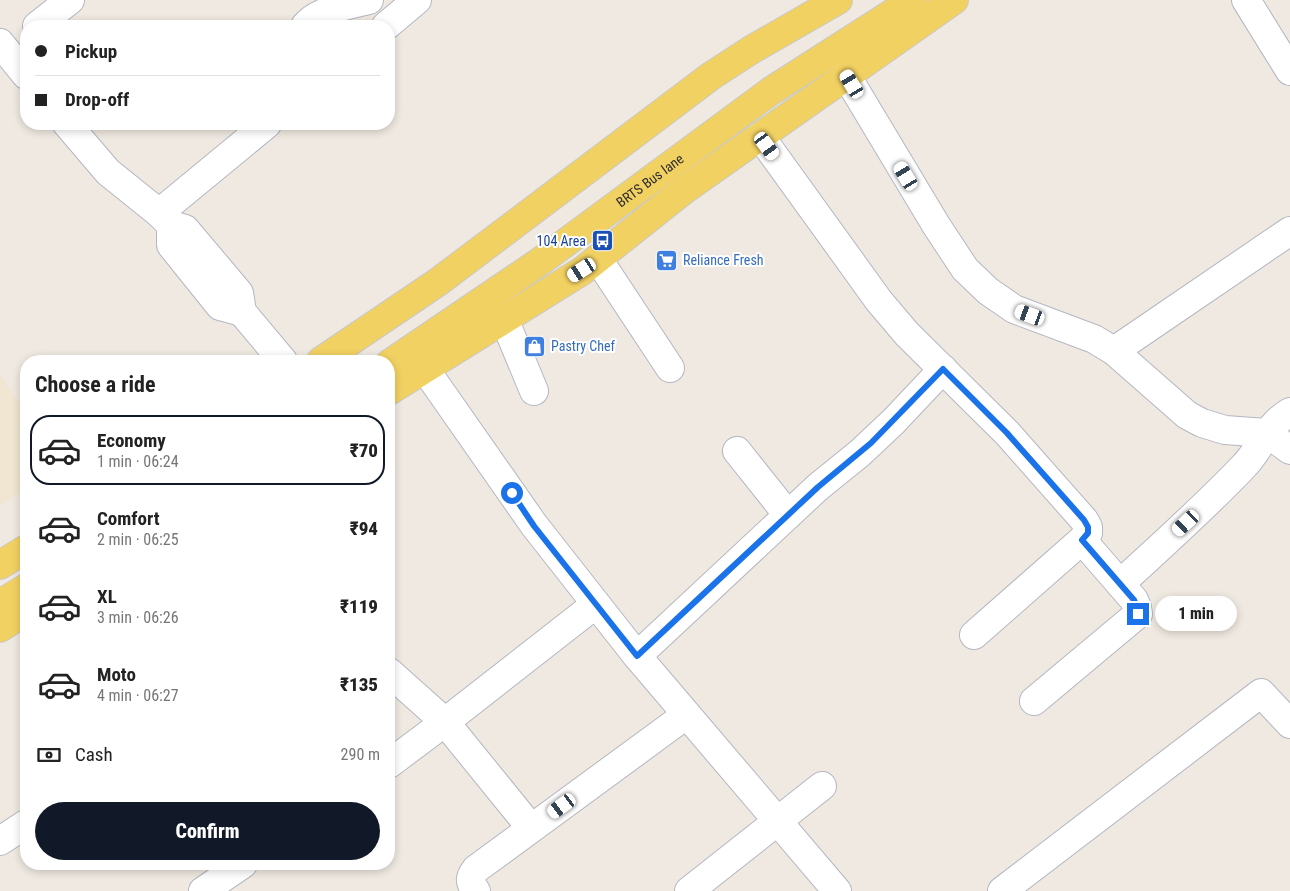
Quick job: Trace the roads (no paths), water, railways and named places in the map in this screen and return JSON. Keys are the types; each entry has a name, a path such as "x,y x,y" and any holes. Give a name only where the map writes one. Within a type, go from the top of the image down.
{"main road":[{"path":"330,355 438,282 711,76 758,46 838,0"},
{"name":"BRTS Bus lane","path":"395,360 538,263 771,91 914,0"},
{"path":"395,387 598,259 684,190 954,0"},
{"path":"0,565 20,553"},
{"path":"0,604 20,592"},
{"path":"0,628 20,615"}],"street":[{"path":"45,20 70,0"},
{"path":"312,20 333,9 369,0"},
{"path":"373,0 412,4"},
{"path":"1246,0 1290,71"},
{"path":"393,20 412,4"},
{"path":"11,43 20,62"},
{"path":"846,75 964,269 988,291 1014,309 1094,339 1114,351 1187,415 1202,423 1225,430 1267,433 1290,450"},
{"path":"72,130 108,172 165,219 171,245 220,306 242,312 278,355"},
{"path":"165,219 245,134"},
{"path":"760,136 879,302 907,334 1007,433 1084,520 1088,527 1088,533 1082,540 974,635"},
{"path":"1114,351 1290,231"},
{"path":"598,259 670,368"},
{"path":"504,320 534,391"},
{"path":"425,368 534,526 637,656 776,822 837,891"},
{"path":"637,656 818,487 894,421 943,369"},
{"path":"1120,584 1246,465 1275,423 1290,412"},
{"path":"737,451 788,515"},
{"path":"1034,701 1138,614 1134,600 1082,540"},
{"path":"395,760 596,604"},
{"path":"395,677 445,722 531,828"},
{"path":"1002,891 1261,693 1290,724"},
{"path":"476,891 471,884 471,876 476,869 686,715"},
{"path":"689,891 822,786"},
{"path":"0,841 20,828"},
{"path":"203,891 234,870"}],"place":[{"name":"104 Area","path":"602,241"},
{"name":"Reliance Fresh","path":"667,260"},
{"name":"Pastry Chef","path":"535,346"}]}
